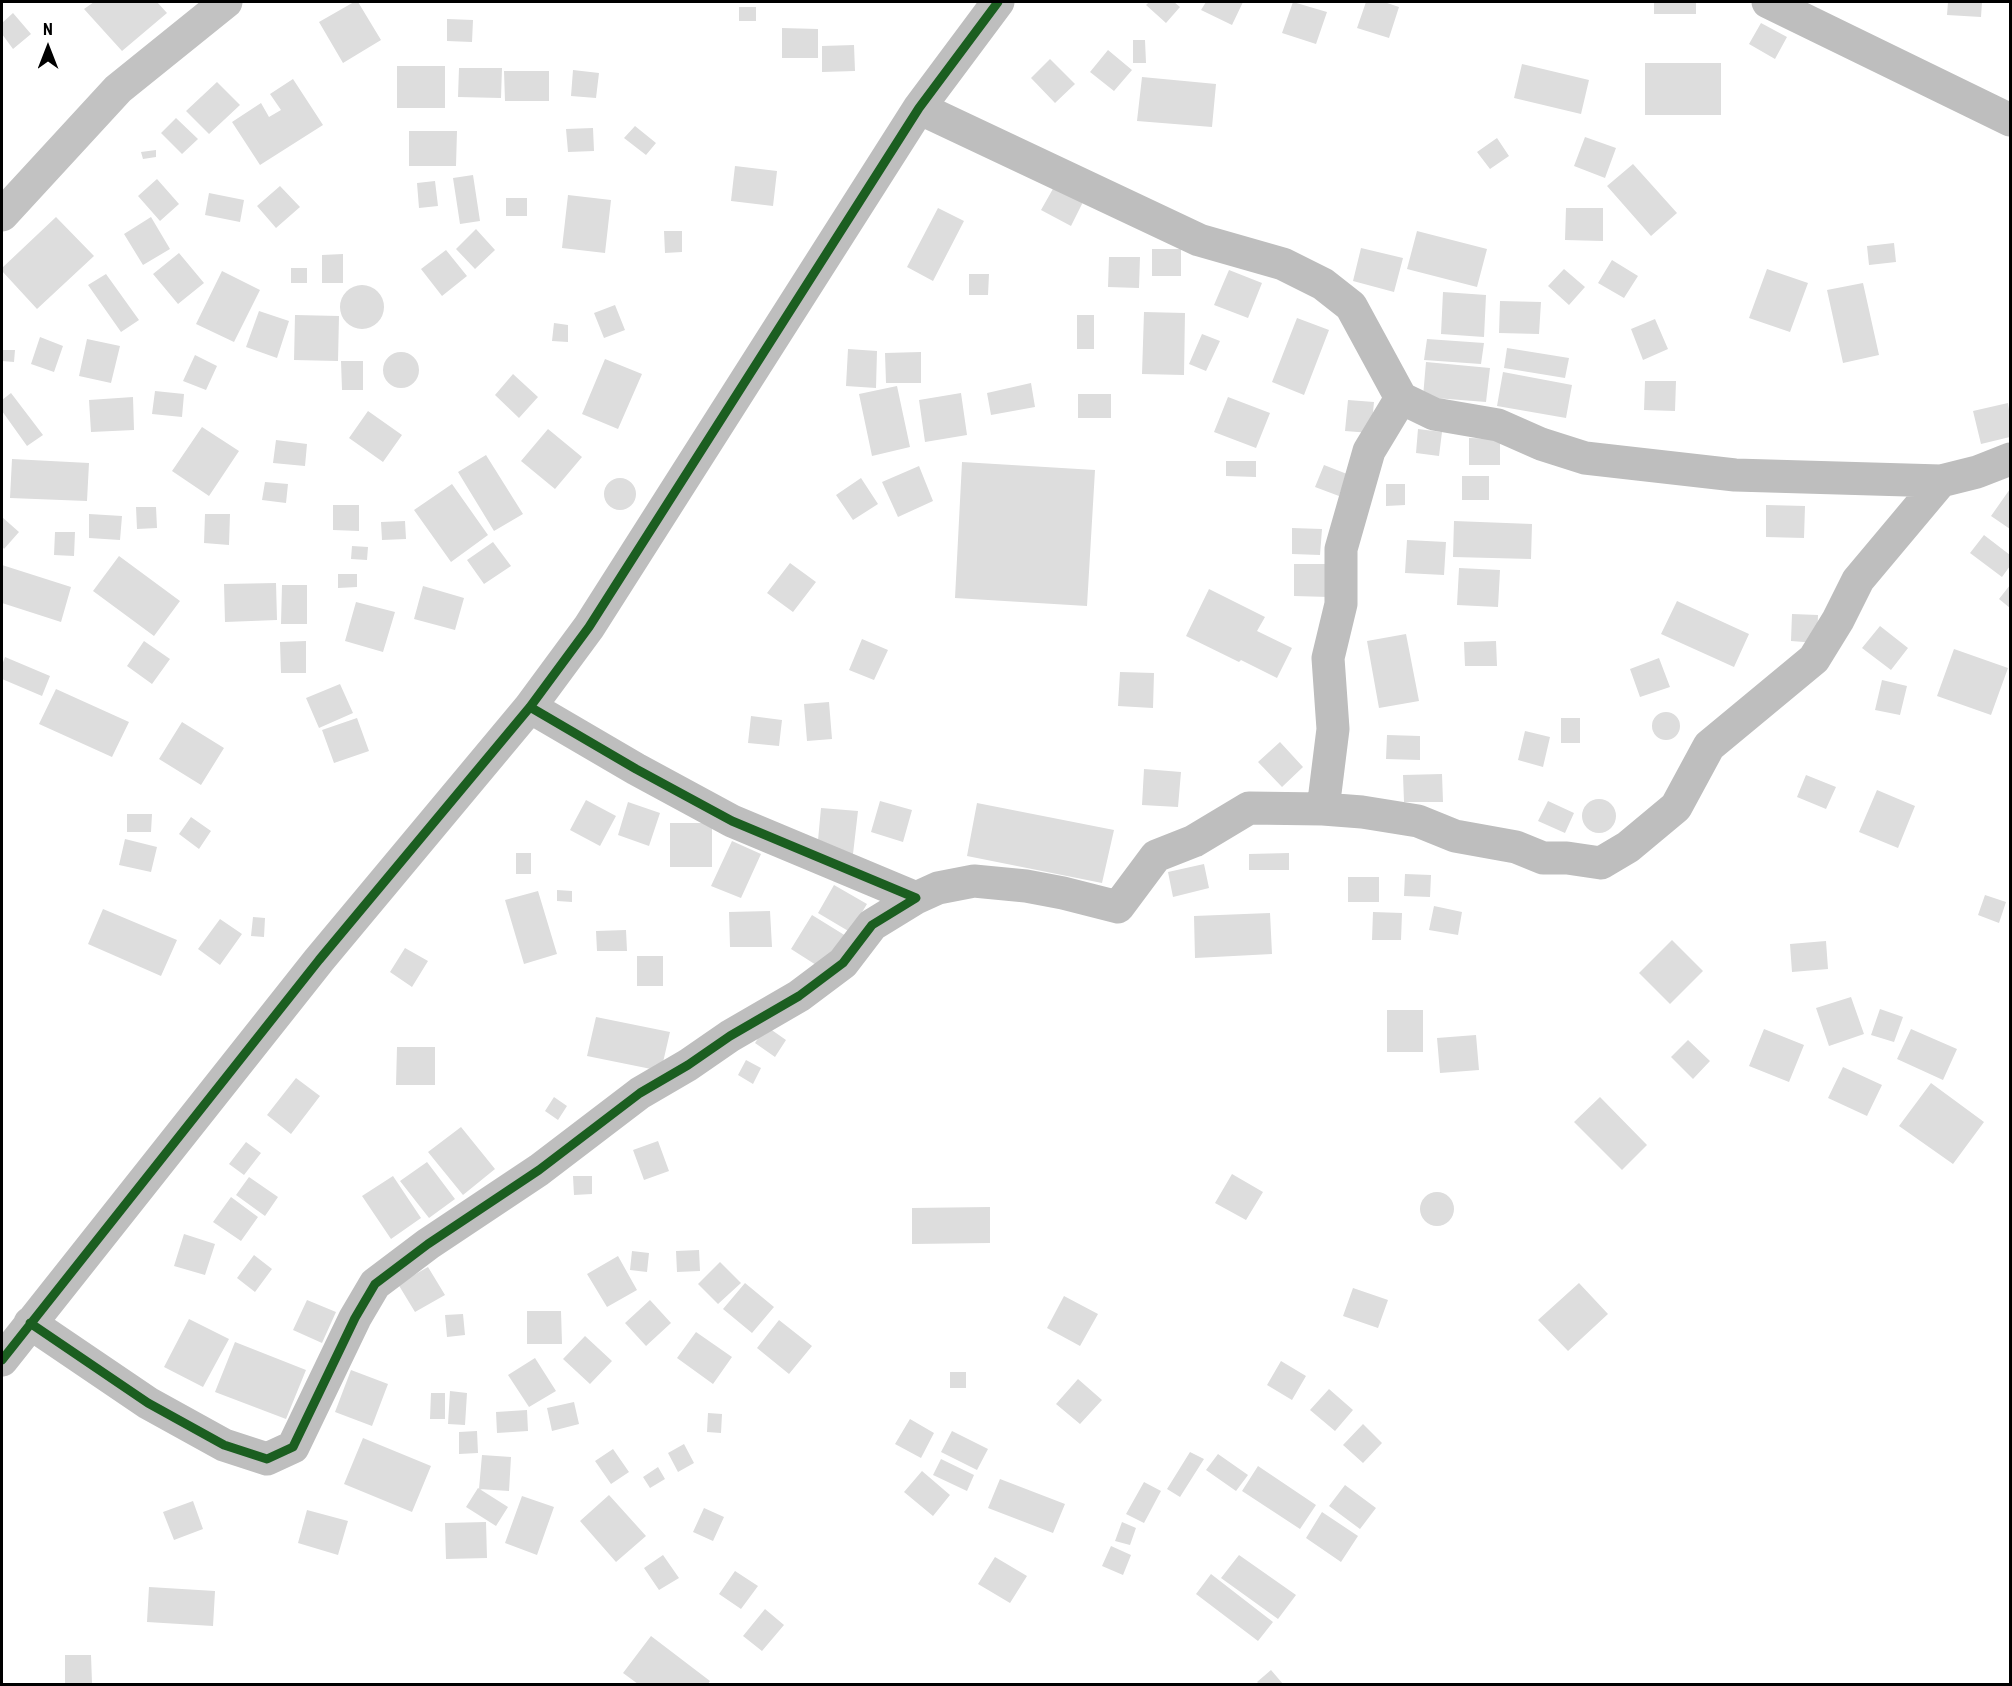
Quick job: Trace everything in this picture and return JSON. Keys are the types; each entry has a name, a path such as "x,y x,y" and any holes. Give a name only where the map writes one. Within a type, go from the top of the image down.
{"main road":[{"path":"2,215 118,89 226,2"}],"street":[{"path":"2,1360 319,960 530,707 595,617 919,108 998,2"},
{"path":"1768,2 2010,120"},
{"path":"919,108 1199,240 1283,264 1323,284 1351,306 1401,398 1434,414 1498,426 1540,444 1585,458 1735,474 1941,481 1977,472 2010,459"},
{"path":"1323,809 1333,729 1328,658 1341,604 1341,549 1369,451 1401,398"},
{"path":"30,1323 148,1403 224,1444 267,1459 293,1447 355,1318 375,1284 428,1244 539,1170 640,1093 799,996 843,963 872,925 916,898 938,888 974,881 1026,886 1118,907 1156,856 1194,841 1249,808 1362,812 1418,821 1455,836 1516,847 1543,858 1567,858 1601,863 1628,847 1676,807 1709,746 1814,659 1838,620 1858,580 1941,481"},
{"path":"530,707 636,769 732,821 916,898"}],"building":[{"path":"94,2 157,2 167,13 122,51 84,9"},
{"path":"354,2 358,2 381,40 343,63 319,22"},
{"path":"1149,2 1174,2 1180,7 1166,23 1146,5"},
{"path":"1206,2 1243,2 1232,25 1201,10"},
{"path":"1293,2 1327,12 1316,44 1282,33"},
{"path":"1366,2 1384,2 1399,7 1389,38 1357,28"},
{"path":"1654,2 1696,2 1696,14 1654,14"},
{"path":"1948,2 1982,2 1981,17 1947,15"},
{"path":"739,7 756,7 756,21 739,21"},
{"path":"13,13 31,34 13,49 2,34 2,23"},
{"path":"447,19 473,20 472,42 447,41"},
{"path":"1761,23 1787,37 1775,59 1749,44"},
{"path":"782,28 818,29 818,58 782,58"},
{"path":"1133,40 1145,40 1146,63 1133,63"},
{"path":"854,45 855,71 822,72 822,46"},
{"path":"1108,50 1132,70 1114,91 1090,72"},
{"path":"1050,59 1075,84 1055,103 1031,78"},
{"path":"1645,63 1721,63 1721,115 1645,115"},
{"path":"1522,64 1589,80 1581,114 1514,98"},
{"path":"397,66 445,66 445,108 397,108"},
{"path":"459,68 502,68 501,98 458,97"},
{"path":"573,70 599,73 596,98 571,96"},
{"path":"504,71 549,71 549,101 505,101"},
{"path":"1142,77 1216,84 1212,127 1137,121"},
{"path":"293,79 323,125 260,165 232,122 261,103 269,117 281,110 270,94"},
{"path":"217,82 240,105 209,134 186,111"},
{"path":"176,118 198,139 182,154 161,133"},
{"path":"635,126 656,143 646,155 624,138"},
{"path":"593,128 594,151 568,152 566,129"},
{"path":"409,131 457,131 456,166 409,166"},
{"path":"1585,137 1616,148 1605,178 1574,166"},
{"path":"1497,138 1509,156 1490,169 1477,152"},
{"path":"156,150 156,157 143,159 141,152"},
{"path":"1633,164 1677,213 1651,236 1607,186"},
{"path":"735,166 777,171 773,206 731,201"},
{"path":"473,175 480,221 460,224 453,178"},
{"path":"157,179 179,204 160,221 138,196"},
{"path":"435,181 438,206 419,208 417,183"},
{"path":"280,186 300,207 276,228 257,206"},
{"path":"1054,187 1083,202 1071,226 1041,210"},
{"path":"209,193 244,200 240,222 205,215"},
{"path":"568,195 611,200 605,253 562,248"},
{"path":"506,198 527,198 527,216 506,216"},
{"path":"938,208 964,221 933,281 907,267"},
{"path":"1566,208 1603,208 1603,241 1565,240"},
{"path":"56,217 94,256 37,309 2,271 2,268"},
{"path":"151,217 170,249 143,265 124,234"},
{"path":"476,229 495,250 475,269 456,249"},
{"path":"664,231 682,231 682,252 665,253"},
{"path":"1417,231 1487,249 1477,287 1407,269"},
{"path":"1894,243 1896,262 1869,265 1867,246"},
{"path":"1361,248 1403,258 1394,292 1353,281"},
{"path":"1152,249 1181,249 1181,276 1152,276"},
{"path":"446,250 467,276 442,296 421,269"},
{"path":"179,253 204,283 178,304 153,274"},
{"path":"343,254 343,283 322,283 322,255"},
{"path":"1109,257 1140,257 1139,288 1108,287"},
{"path":"1612,260 1638,276 1624,298 1598,283"},
{"path":"291,268 307,268 307,283 291,283"},
{"path":"1564,269 1585,287 1569,305 1548,286"},
{"path":"1767,269 1808,283 1790,332 1749,318"},
{"path":"1229,270 1262,283 1248,318 1214,305"},
{"path":"222,271 260,290 234,342 196,324"},
{"path":"106,274 139,320 121,332 88,285"},
{"path":"969,274 989,274 988,295 969,295"},
{"path":"1863,283 1879,355 1843,363 1827,290"},
{"path":"362,285 377,292 384,307 377,322 362,329 347,322 340,307 347,292"},
{"path":"1443,292 1486,295 1484,337 1441,334"},
{"path":"1500,301 1541,302 1539,334 1499,333"},
{"path":"615,305 625,330 604,338 594,313"},
{"path":"259,311 289,321 277,358 246,347"},
{"path":"1144,312 1185,313 1184,375 1142,374"},
{"path":"295,315 339,316 338,361 294,360"},
{"path":"1077,315 1094,315 1094,349 1077,349"},
{"path":"1297,318 1329,330 1304,395 1272,382"},
{"path":"1655,319 1668,349 1643,360 1631,329"},
{"path":"554,323 568,325 568,342 552,341"},
{"path":"1202,334 1220,341 1206,371 1189,364"},
{"path":"40,337 63,346 54,372 31,364"},
{"path":"87,339 120,346 111,383 79,376"},
{"path":"1427,339 1484,343 1481,364 1424,360"},
{"path":"1507,348 1569,358 1565,378 1504,368"},
{"path":"848,349 877,351 876,388 846,386"},
{"path":"2,350 15,350 14,362 2,361"},
{"path":"401,352 414,357 419,370 414,383 401,388 388,383 383,370 388,357"},
{"path":"921,352 921,383 886,383 885,353"},
{"path":"195,355 217,366 206,390 183,381"},
{"path":"605,359 642,374 618,429 582,414"},
{"path":"341,361 363,361 363,390 342,390"},
{"path":"1426,362 1490,368 1486,402 1423,397"},
{"path":"1503,372 1572,385 1566,418 1497,406"},
{"path":"513,374 538,397 519,418 495,395"},
{"path":"1645,381 1676,381 1675,411 1644,410"},
{"path":"1031,383 1035,407 991,415 987,393"},
{"path":"897,386 910,447 872,456 859,394"},
{"path":"155,391 184,394 182,417 152,414"},
{"path":"11,393 43,435 27,446 2,411 2,400"},
{"path":"961,393 967,435 925,442 919,400"},
{"path":"1078,394 1111,394 1111,418 1078,418"},
{"path":"133,397 134,430 91,432 89,400"},
{"path":"1228,397 1270,413 1256,448 1214,432"},
{"path":"1348,400 1374,402 1371,433 1345,431"},
{"path":"2008,403 2010,437 1981,444 1973,411"},
{"path":"368,411 402,435 383,462 349,438"},
{"path":"202,427 239,451 209,496 172,471"},
{"path":"548,429 582,457 555,489 521,461"},
{"path":"1418,429 1442,432 1439,456 1416,453"},
{"path":"1469,438 1500,439 1500,465 1469,465"},
{"path":"276,440 307,444 305,466 273,463"},
{"path":"486,455 523,514 494,531 458,472"},
{"path":"12,459 89,463 87,501 10,498"},
{"path":"1226,461 1256,461 1256,477 1226,476"},
{"path":"962,462 1095,470 1087,606 955,598"},
{"path":"1324,465 1347,474 1339,496 1315,487"},
{"path":"919,466 933,501 898,517 882,482"},
{"path":"1462,476 1489,476 1489,500 1462,500"},
{"path":"620,478 631,483 636,494 631,505 620,510 609,505 604,494 609,483"},
{"path":"861,478 878,504 853,520 836,495"},
{"path":"265,482 288,484 286,503 262,500"},
{"path":"452,484 488,535 451,562 414,510"},
{"path":"1386,484 1405,484 1405,505 1386,506"},
{"path":"2010,489 2010,529 1991,516"},
{"path":"333,505 359,505 359,531 333,530"},
{"path":"1766,505 1805,506 1804,538 1766,537"},
{"path":"136,507 156,507 157,528 137,529"},
{"path":"89,514 122,516 120,540 89,538"},
{"path":"205,514 230,514 229,545 204,543"},
{"path":"2,517 19,532 4,549 2,546"},
{"path":"405,521 406,539 382,540 381,522"},
{"path":"1454,521 1532,524 1531,559 1453,557"},
{"path":"1292,528 1322,529 1320,555 1292,554"},
{"path":"55,532 75,532 74,556 54,555"},
{"path":"1984,535 2010,555 2010,566 2002,577 1970,553"},
{"path":"1407,540 1446,542 1444,575 1405,573"},
{"path":"493,542 511,566 484,584 467,560"},
{"path":"352,546 368,547 367,560 351,559"},
{"path":"119,556 180,601 154,636 93,591"},
{"path":"790,563 816,582 793,612 767,593"},
{"path":"1294,564 1330,564 1329,597 1294,596"},
{"path":"2,565 71,587 61,622 2,603"},
{"path":"1459,568 1500,570 1498,607 1457,605"},
{"path":"338,574 357,574 357,587 338,588"},
{"path":"276,583 277,620 225,622 224,584"},
{"path":"282,585 307,585 307,624 281,624"},
{"path":"2010,585 2010,608 1999,599"},
{"path":"423,586 464,598 455,630 414,619"},
{"path":"1209,589 1265,617 1257,631 1292,648 1277,678 1186,636"},
{"path":"1677,601 1749,634 1734,667 1661,634"},
{"path":"356,602 395,612 383,652 345,641"},
{"path":"1792,614 1818,615 1817,643 1791,641"},
{"path":"1880,626 1908,648 1891,670 1862,648"},
{"path":"1406,634 1419,701 1379,708 1367,641"},
{"path":"862,639 888,650 874,680 849,670"},
{"path":"144,641 170,659 152,684 127,666"},
{"path":"306,641 306,673 281,673 280,642"},
{"path":"1496,641 1497,666 1465,666 1464,642"},
{"path":"1954,649 2008,668 1991,715 1937,696"},
{"path":"5,657 50,676 42,696 2,679 2,665"},
{"path":"1659,658 1670,687 1640,697 1630,669"},
{"path":"1120,672 1154,673 1153,708 1118,706"},
{"path":"1882,680 1907,686 1900,715 1875,710"},
{"path":"340,684 353,713 319,728 306,698"},
{"path":"56,689 129,722 112,757 39,724"},
{"path":"829,702 832,739 807,741 804,704"},
{"path":"1666,712 1676,716 1680,726 1676,736 1666,740 1656,736 1652,726 1656,716"},
{"path":"751,716 782,720 779,746 748,743"},
{"path":"357,718 369,751 334,763 322,730"},
{"path":"1561,718 1580,718 1580,743 1561,743"},
{"path":"182,722 224,748 201,785 159,759"},
{"path":"1525,731 1550,737 1543,767 1518,760"},
{"path":"1387,735 1420,736 1420,760 1386,759"},
{"path":"1280,742 1303,767 1282,787 1258,762"},
{"path":"1144,769 1181,772 1178,807 1142,805"},
{"path":"1442,774 1443,802 1404,802 1403,775"},
{"path":"1806,775 1836,787 1826,809 1797,797"},
{"path":"1877,790 1915,806 1898,848 1859,832"},
{"path":"1599,799 1611,804 1616,816 1611,828 1599,833 1587,828 1582,816 1587,804"},
{"path":"586,800 616,816 600,846 570,830"},
{"path":"880,801 912,810 903,842 871,832"},
{"path":"1548,801 1574,813 1565,833 1538,821"},
{"path":"628,802 660,813 649,846 618,835"},
{"path":"977,803 1114,830 1102,883 967,856"},
{"path":"821,808 858,811 853,854 817,851"},
{"path":"127,814 152,814 151,832 127,832"},
{"path":"191,817 211,831 199,849 179,834"},
{"path":"670,823 712,823 712,867 670,867"},
{"path":"125,839 157,847 151,872 119,865"},
{"path":"732,841 761,854 741,898 711,886"},
{"path":"516,853 531,853 531,874 516,874"},
{"path":"1289,853 1289,870 1249,870 1249,854"},
{"path":"1204,864 1209,888 1173,897 1168,872"},
{"path":"1405,874 1431,875 1430,897 1404,896"},
{"path":"1348,877 1379,877 1379,902 1348,902"},
{"path":"834,885 867,904 850,932 818,913"},
{"path":"557,890 572,891 572,902 557,901"},
{"path":"538,891 557,954 524,964 505,900"},
{"path":"1985,895 2006,902 1999,923 1978,915"},
{"path":"1434,906 1462,912 1458,935 1429,930"},
{"path":"103,909 177,940 161,976 88,944"},
{"path":"770,911 772,947 730,947 729,912"},
{"path":"1373,912 1402,913 1401,940 1372,940"},
{"path":"1270,913 1272,954 1195,958 1194,916"},
{"path":"812,915 846,936 824,970 791,949"},
{"path":"253,917 265,918 264,937 251,936"},
{"path":"220,919 242,934 220,965 198,949"},
{"path":"626,930 627,951 597,951 596,931"},
{"path":"1672,940 1703,971 1670,1004 1639,973"},
{"path":"1826,941 1828,969 1792,972 1790,944"},
{"path":"405,948 428,961 412,987 390,972"},
{"path":"637,956 663,956 663,986 637,986"},
{"path":"1851,997 1864,1034 1829,1046 1816,1008"},
{"path":"1880,1009 1903,1017 1894,1042 1871,1035"},
{"path":"1387,1010 1423,1010 1423,1052 1387,1052"},
{"path":"596,1017 670,1032 661,1071 587,1056"},
{"path":"766,1026 786,1040 775,1057 755,1043"},
{"path":"1764,1029 1804,1045 1789,1082 1749,1066"},
{"path":"1911,1029 1957,1049 1943,1080 1897,1059"},
{"path":"1476,1035 1479,1070 1440,1073 1437,1038"},
{"path":"1688,1040 1710,1061 1693,1079 1671,1057"},
{"path":"397,1047 435,1047 435,1085 396,1085"},
{"path":"746,1060 761,1068 753,1084 738,1075"},
{"path":"1843,1067 1882,1085 1867,1116 1828,1098"},
{"path":"296,1078 320,1096 291,1134 267,1115"},
{"path":"1931,1083 1984,1122 1953,1164 1899,1126"},
{"path":"554,1097 567,1106 558,1120 545,1111"},
{"path":"1600,1097 1647,1145 1622,1170 1574,1122"},
{"path":"461,1127 495,1169 463,1195 428,1152"},
{"path":"658,1141 669,1171 644,1180 633,1150"},
{"path":"246,1142 261,1153 244,1175 229,1164"},
{"path":"427,1162 455,1199 429,1218 400,1181"},
{"path":"1232,1174 1263,1192 1246,1220 1215,1203"},
{"path":"393,1176 421,1218 391,1239 362,1196"},
{"path":"573,1176 592,1176 592,1194 574,1195"},
{"path":"249,1177 278,1197 265,1216 236,1195"},
{"path":"1437,1192 1449,1197 1454,1209 1449,1221 1437,1226 1425,1221 1420,1209 1425,1197"},
{"path":"231,1197 258,1217 241,1241 213,1222"},
{"path":"990,1207 990,1243 912,1244 912,1208"},
{"path":"184,1234 215,1244 205,1275 174,1266"},
{"path":"699,1250 700,1271 677,1272 676,1251"},
{"path":"632,1251 649,1253 647,1272 630,1270"},
{"path":"254,1255 272,1269 255,1292 237,1278"},
{"path":"618,1256 637,1290 607,1307 587,1274"},
{"path":"720,1262 741,1283 718,1304 698,1284"},
{"path":"428,1267 445,1295 415,1312 398,1284"},
{"path":"745,1283 774,1307 752,1333 723,1309"},
{"path":"1579,1283 1608,1314 1568,1351 1538,1320"},
{"path":"1353,1288 1388,1300 1378,1328 1343,1316"},
{"path":"1064,1296 1098,1314 1080,1346 1047,1328"},
{"path":"307,1300 336,1312 322,1343 293,1330"},
{"path":"650,1300 671,1323 646,1346 625,1323"},
{"path":"527,1311 561,1311 562,1344 527,1344"},
{"path":"463,1314 465,1335 447,1337 445,1315"},
{"path":"189,1319 229,1339 203,1387 164,1367"},
{"path":"779,1320 812,1346 789,1374 757,1348"},
{"path":"696,1332 732,1357 713,1384 677,1358"},
{"path":"585,1336 612,1361 590,1384 563,1359"},
{"path":"235,1342 306,1370 286,1419 215,1392"},
{"path":"535,1358 556,1391 529,1407 508,1375"},
{"path":"1281,1361 1306,1376 1292,1400 1267,1385"},
{"path":"351,1370 388,1384 372,1426 335,1412"},
{"path":"950,1372 966,1372 966,1388 950,1388"},
{"path":"1078,1379 1102,1400 1080,1424 1056,1404"},
{"path":"1329,1389 1353,1410 1335,1431 1310,1410"},
{"path":"450,1391 467,1393 465,1425 448,1424"},
{"path":"431,1393 445,1393 445,1419 430,1419"},
{"path":"574,1402 579,1424 552,1431 547,1408"},
{"path":"527,1410 528,1431 497,1433 496,1412"},
{"path":"708,1413 722,1414 721,1433 707,1432"},
{"path":"910,1419 934,1433 921,1458 895,1444"},
{"path":"1363,1424 1382,1443 1363,1463 1343,1445"},
{"path":"477,1431 478,1453 459,1454 459,1432"},
{"path":"952,1431 988,1449 977,1470 941,1452"},
{"path":"363,1438 431,1466 412,1512 344,1484"},
{"path":"684,1444 694,1463 678,1472 668,1453"},
{"path":"613,1449 629,1472 611,1484 595,1461"},
{"path":"1190,1452 1204,1459 1180,1497 1167,1489"},
{"path":"1218,1454 1248,1475 1236,1491 1206,1470"},
{"path":"482,1455 511,1457 509,1491 479,1489"},
{"path":"941,1459 974,1475 967,1491 933,1475"},
{"path":"1258,1466 1316,1505 1300,1529 1242,1491"},
{"path":"658,1467 665,1479 650,1488 643,1477"},
{"path":"922,1471 950,1495 933,1516 904,1492"},
{"path":"1000,1479 1065,1504 1053,1533 988,1508"},
{"path":"1144,1482 1161,1491 1144,1523 1126,1514"},
{"path":"1345,1485 1376,1508 1360,1529 1329,1506"},
{"path":"478,1488 508,1507 496,1526 466,1507"},
{"path":"609,1495 646,1536 616,1562 580,1521"},
{"path":"522,1496 554,1507 537,1555 505,1543"},
{"path":"193,1501 203,1529 174,1540 163,1512"},
{"path":"704,1508 724,1517 713,1541 693,1532"},
{"path":"307,1510 348,1521 338,1555 298,1543"},
{"path":"1322,1512 1358,1536 1341,1562 1306,1538"},
{"path":"486,1522 487,1558 446,1559 445,1523"},
{"path":"1122,1522 1136,1528 1130,1545 1115,1541"},
{"path":"1111,1546 1131,1555 1123,1575 1102,1566"},
{"path":"663,1555 679,1578 659,1590 644,1568"},
{"path":"1239,1555 1296,1595 1278,1619 1221,1578"},
{"path":"995,1557 1027,1576 1010,1603 978,1584"},
{"path":"735,1571 758,1586 741,1609 719,1594"},
{"path":"1211,1574 1273,1622 1258,1641 1196,1594"},
{"path":"149,1587 215,1591 213,1626 147,1622"},
{"path":"765,1609 784,1625 762,1651 743,1636"},
{"path":"651,1636 710,1681 708,1684 638,1684 623,1673"},
{"path":"65,1655 91,1655 92,1683 65,1684"},
{"path":"1271,1670 1283,1684 1259,1684 1257,1682"}],"cycle path":[{"path":"2,1360 319,960 530,707 589,627 919,108 998,2"},
{"path":"30,1323 148,1403 224,1445 267,1459 293,1447 355,1318 375,1284 428,1244 539,1170 640,1093 799,996 843,963 872,925 916,898 732,821 636,769 530,707"}]}
